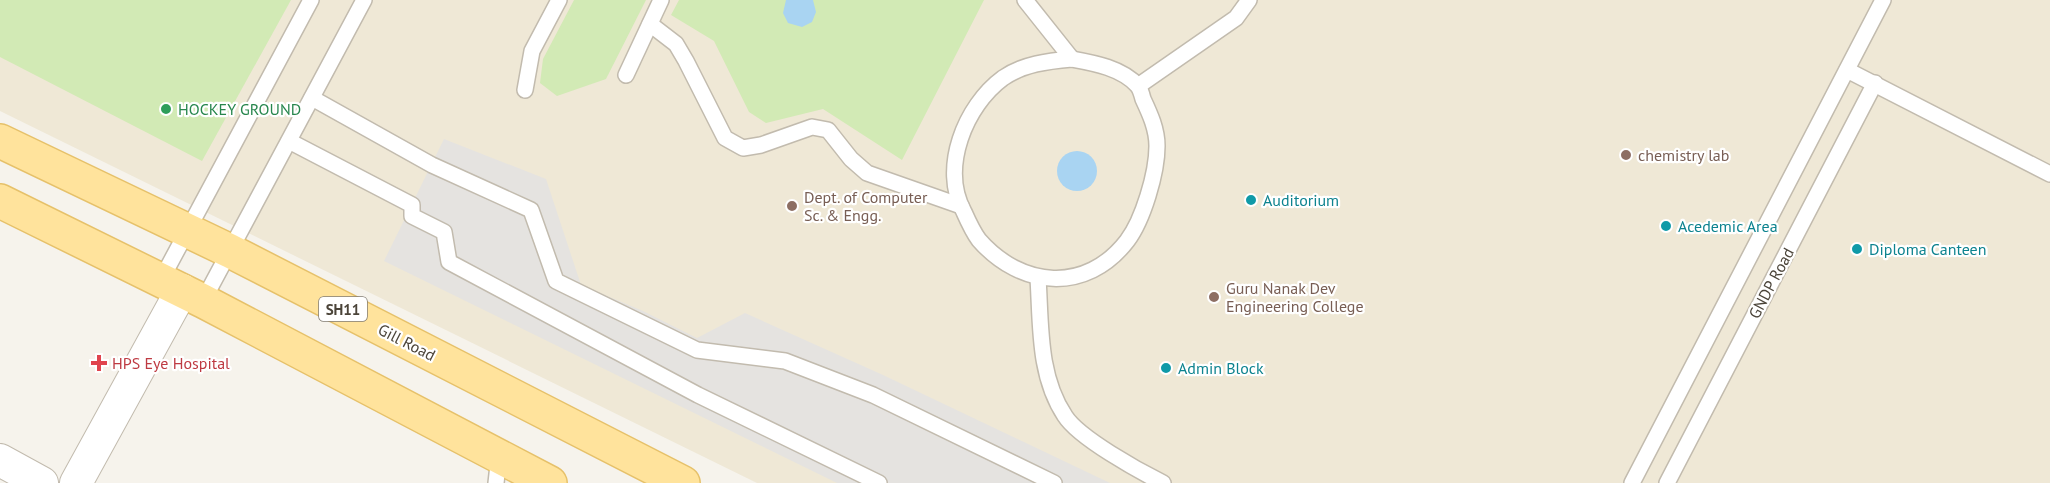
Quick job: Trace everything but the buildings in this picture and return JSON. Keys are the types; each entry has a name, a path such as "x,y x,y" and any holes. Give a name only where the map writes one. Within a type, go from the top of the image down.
{"main road":[{"name":"Gill Road","path":"0,141 230,251 683,483"},
{"path":"0,201 182,290 497,470 550,483"}],"street":[{"path":"76,483 182,290"},
{"path":"0,460 42,483"}],"lane":[{"path":"182,290 186,231 311,0"},
{"path":"182,290 230,251 364,0"},
{"path":"525,90 532,51 558,0"},
{"path":"626,75 661,0"},
{"path":"1025,0 1072,59"},
{"path":"1138,86 1236,18 1249,0"},
{"path":"1632,483 1883,0"},
{"path":"650,24 663,32 681,52 695,75 725,138 743,148 761,145 812,127 828,130 867,173 961,206"},
{"path":"1072,59 1107,66 1138,86 1151,113 1157,146 1152,179 1143,208 1128,240 1107,262 1074,279 1038,278 1004,263 978,239 961,206 955,171 961,135 977,103 1003,78 1036,63 1072,59"},
{"path":"1847,70 2050,174"},
{"name":"GNDP Road","path":"1667,483 1875,83"},
{"path":"312,98 432,165 531,210 556,282 697,350 785,361 873,395 1054,483"},
{"path":"289,141 412,205 412,216 444,232 449,262 698,395 879,483"},
{"path":"1038,278 1043,359 1054,396 1065,418 1089,438 1163,483"}],"shaded area":[{"name":"Guru Nanak Dev Engineering College","path":"0,0 2050,0 2050,483 757,483 0,111"},
{"path":"444,139 546,179 581,285 643,311 697,338 745,313 883,375 1110,483 837,483 384,261"}],"green space":[{"name":"HOCKEY GROUND","path":"0,0 291,0 202,161 0,57"},
{"path":"574,0 646,0 606,79 557,96 540,83 543,59"},
{"path":"679,0 984,0 902,160 823,109 766,123 749,112 714,41 671,15"}],"water":[{"path":"786,0 813,0 816,12 812,22 802,27 788,23 783,13"},
{"path":"1077,151 1091,157 1097,171 1091,185 1077,191 1063,185 1057,171 1063,157"}],"place":[{"name":"HOCKEY GROUND","path":"166,109"},
{"name":"chemistry lab","path":"1626,155"},
{"name":"Auditorium","path":"1251,200"},
{"name":"Dept. of Computer Sc. & Engg.","path":"792,206"},
{"name":"Acedemic Area","path":"1666,226"},
{"name":"Diploma Canteen","path":"1857,249"},
{"name":"Guru Nanak Dev Engineering College","path":"1214,297"},
{"name":"HPS Eye Hospital","path":"99,363"},
{"name":"Admin Block","path":"1166,368"}]}
